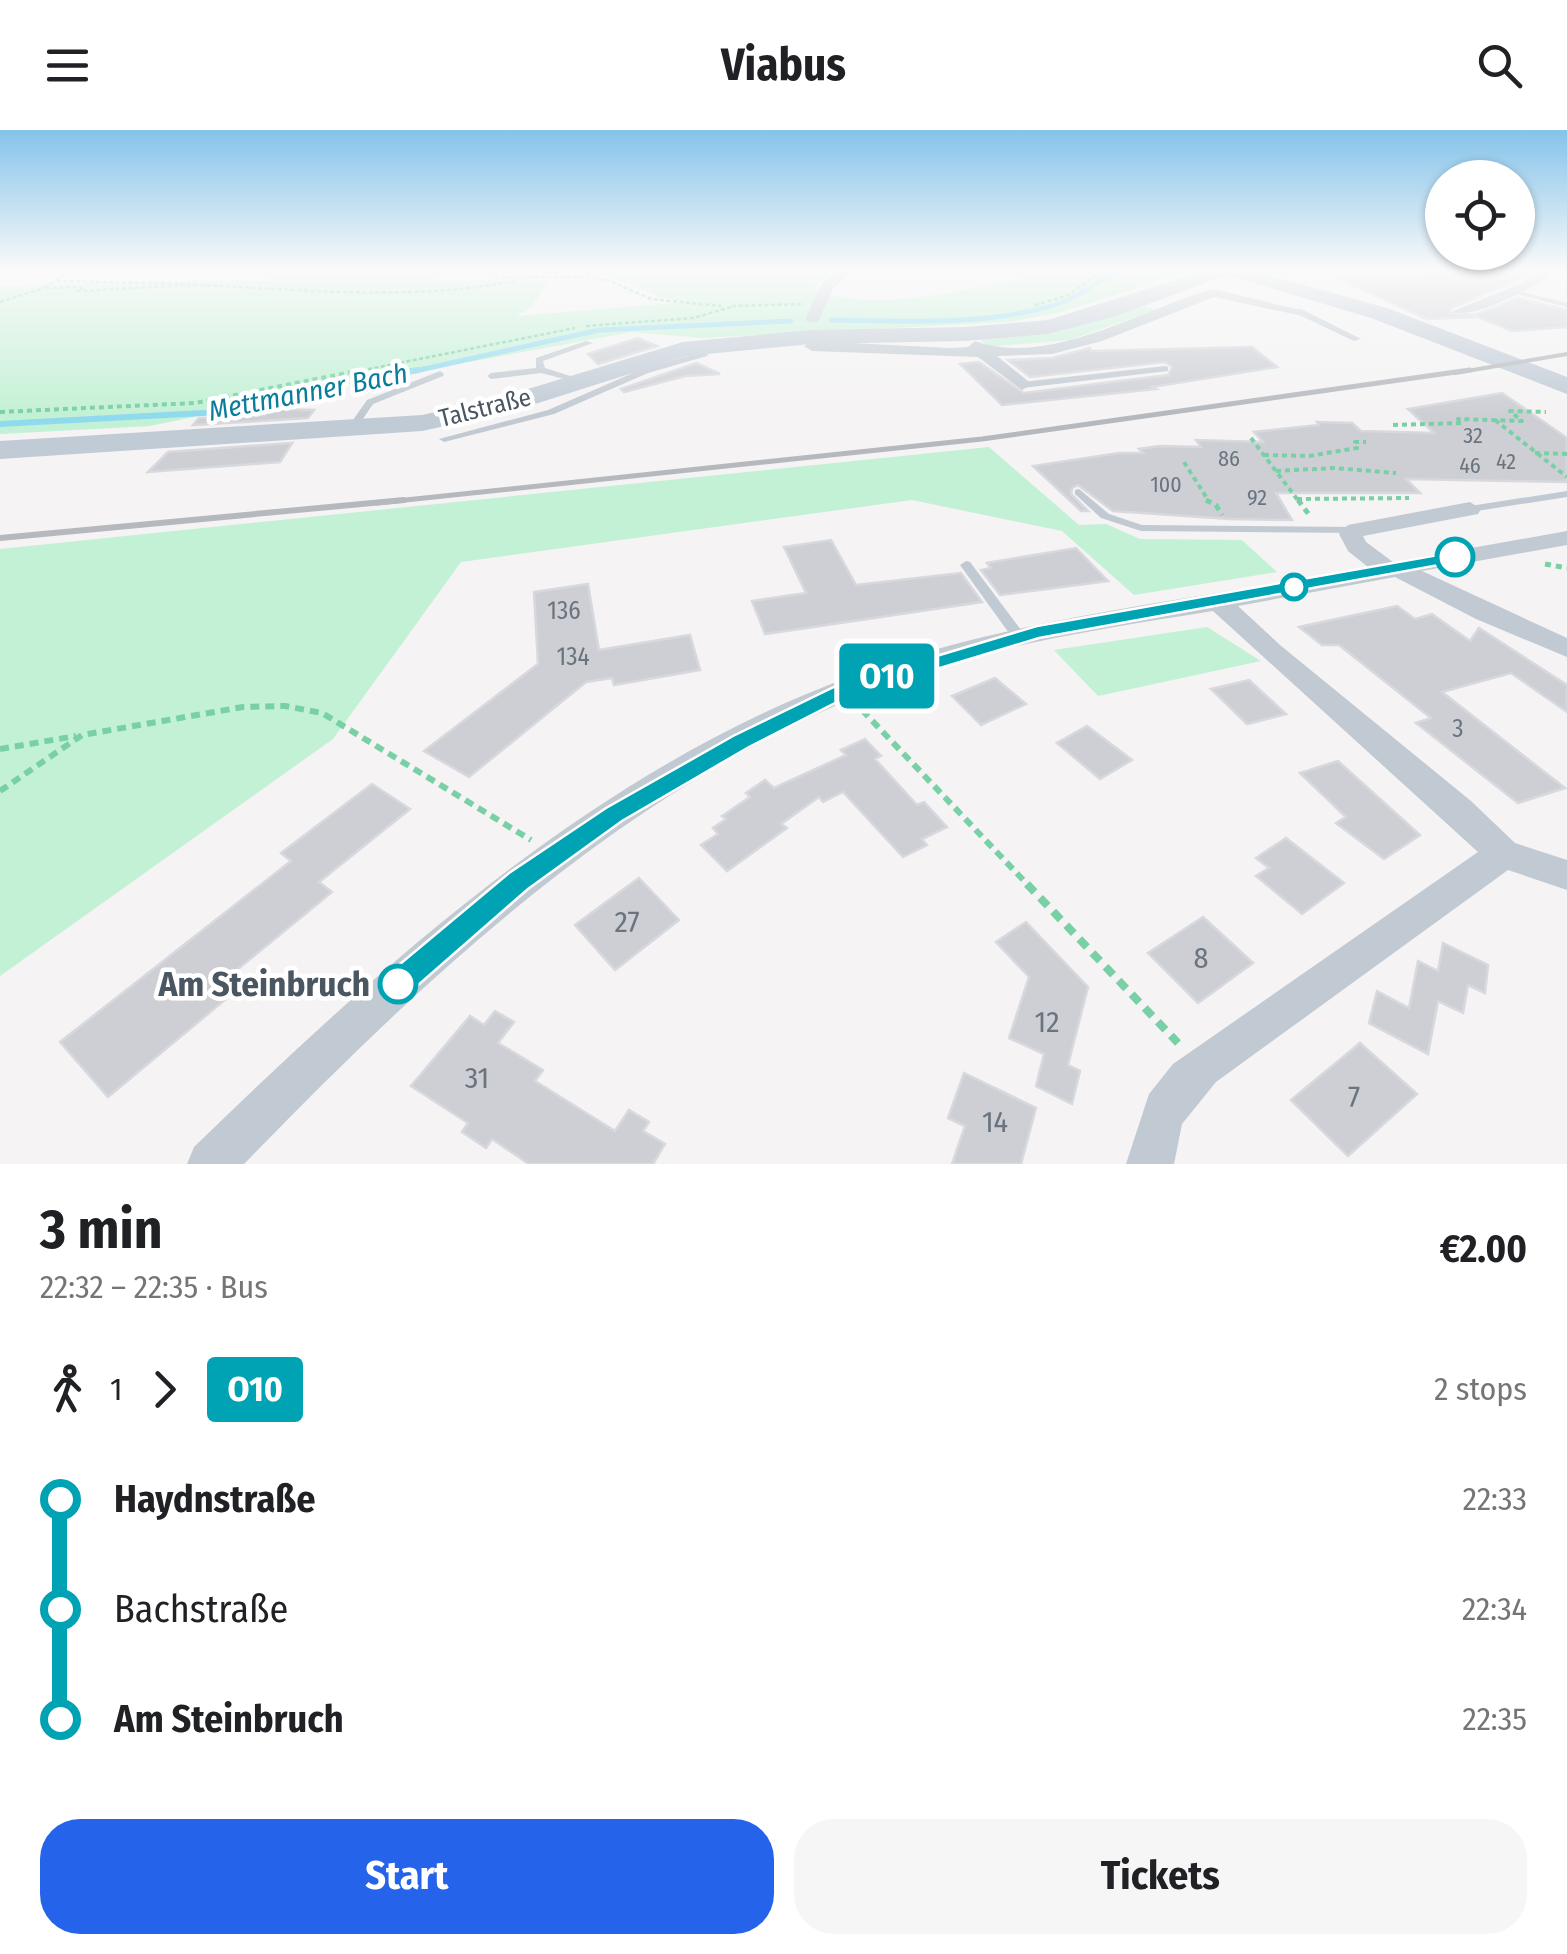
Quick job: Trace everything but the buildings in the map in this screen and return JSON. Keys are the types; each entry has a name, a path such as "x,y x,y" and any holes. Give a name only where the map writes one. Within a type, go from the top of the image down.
{"main road":[{"name":"Talstraße","path":"0,450 351,430 458,418 655,356 711,344 811,337 972,343 1079,319"},
{"path":"1394,319 1567,386"}],"street":[{"name":"Talstraße","path":"812,346 950,354 972,343 1071,345 1140,319"},
{"path":"972,343 1022,385"},
{"path":"1470,509 1351,534 1356,546 1394,570 1567,648"},
{"path":"211,1164 395,987 555,855 676,778 843,690 1019,637 1567,538"},
{"path":"1219,602 1459,810 1503,854 1567,875"},
{"path":"1150,1164 1157,1128 1170,1096 1201,1067 1503,854"}],"lane":[{"path":"1315,319 1357,339"},
{"path":"542,370 538,360 589,343"},
{"path":"444,439 551,412 644,371 704,354 711,344"},
{"path":"1022,385 1165,369"},
{"path":"491,376 542,370 578,382"},
{"path":"351,430 370,402 440,374"},
{"path":"1079,492 1104,516 1141,528 1356,530"},
{"path":"1470,509 1567,494"},
{"path":"966,564 1019,637"}],"path":[{"path":"0,412 50,406 195,403 578,328 679,319"},
{"path":"1393,425 1462,423 1458,419 1522,421 1510,411 1546,412"},
{"path":"1495,420 1567,478"},
{"path":"1251,438 1309,514"},
{"path":"1264,455 1309,456 1357,448 1355,442 1366,442"},
{"path":"1534,453 1567,454"},
{"path":"1184,462 1207,501 1216,505"},
{"path":"1276,470 1350,468 1396,472"},
{"path":"1297,498 1411,498"},
{"path":"843,690 1201,1067"},
{"path":"0,748 244,707 286,706 322,713 555,855"},
{"path":"0,791 82,735"}],"green space":[{"path":"0,319 1024,319 704,338 632,332 150,426 0,434"},
{"path":"1099,319 1130,319 1069,340 986,347 981,338 1052,333"},
{"path":"989,447 1079,525 1106,524 1140,539 1242,540 1277,572 1134,595 1062,531 912,500 461,562 333,739 0,976 0,549"},
{"path":"1207,627 1261,661 1098,696 1054,650"}],"waterway":[{"path":"831,320 971,319"},
{"name":"Mettmanner Bach","path":"406,373 599,330 791,321"},
{"name":"Mettmanner Bach","path":"0,424 221,412 314,386 418,370"}],"railway":[{"path":"1455,373 1567,354"},
{"path":"377,503 982,439 1470,370"},
{"path":"0,538 404,500"}],"bus line":[{"name":"O10","path":"398,984 518,881 614,814 741,741 843,690 1037,632 1455,557"}],"place":[{"name":"Am Steinbruch","path":"398,984"}]}
